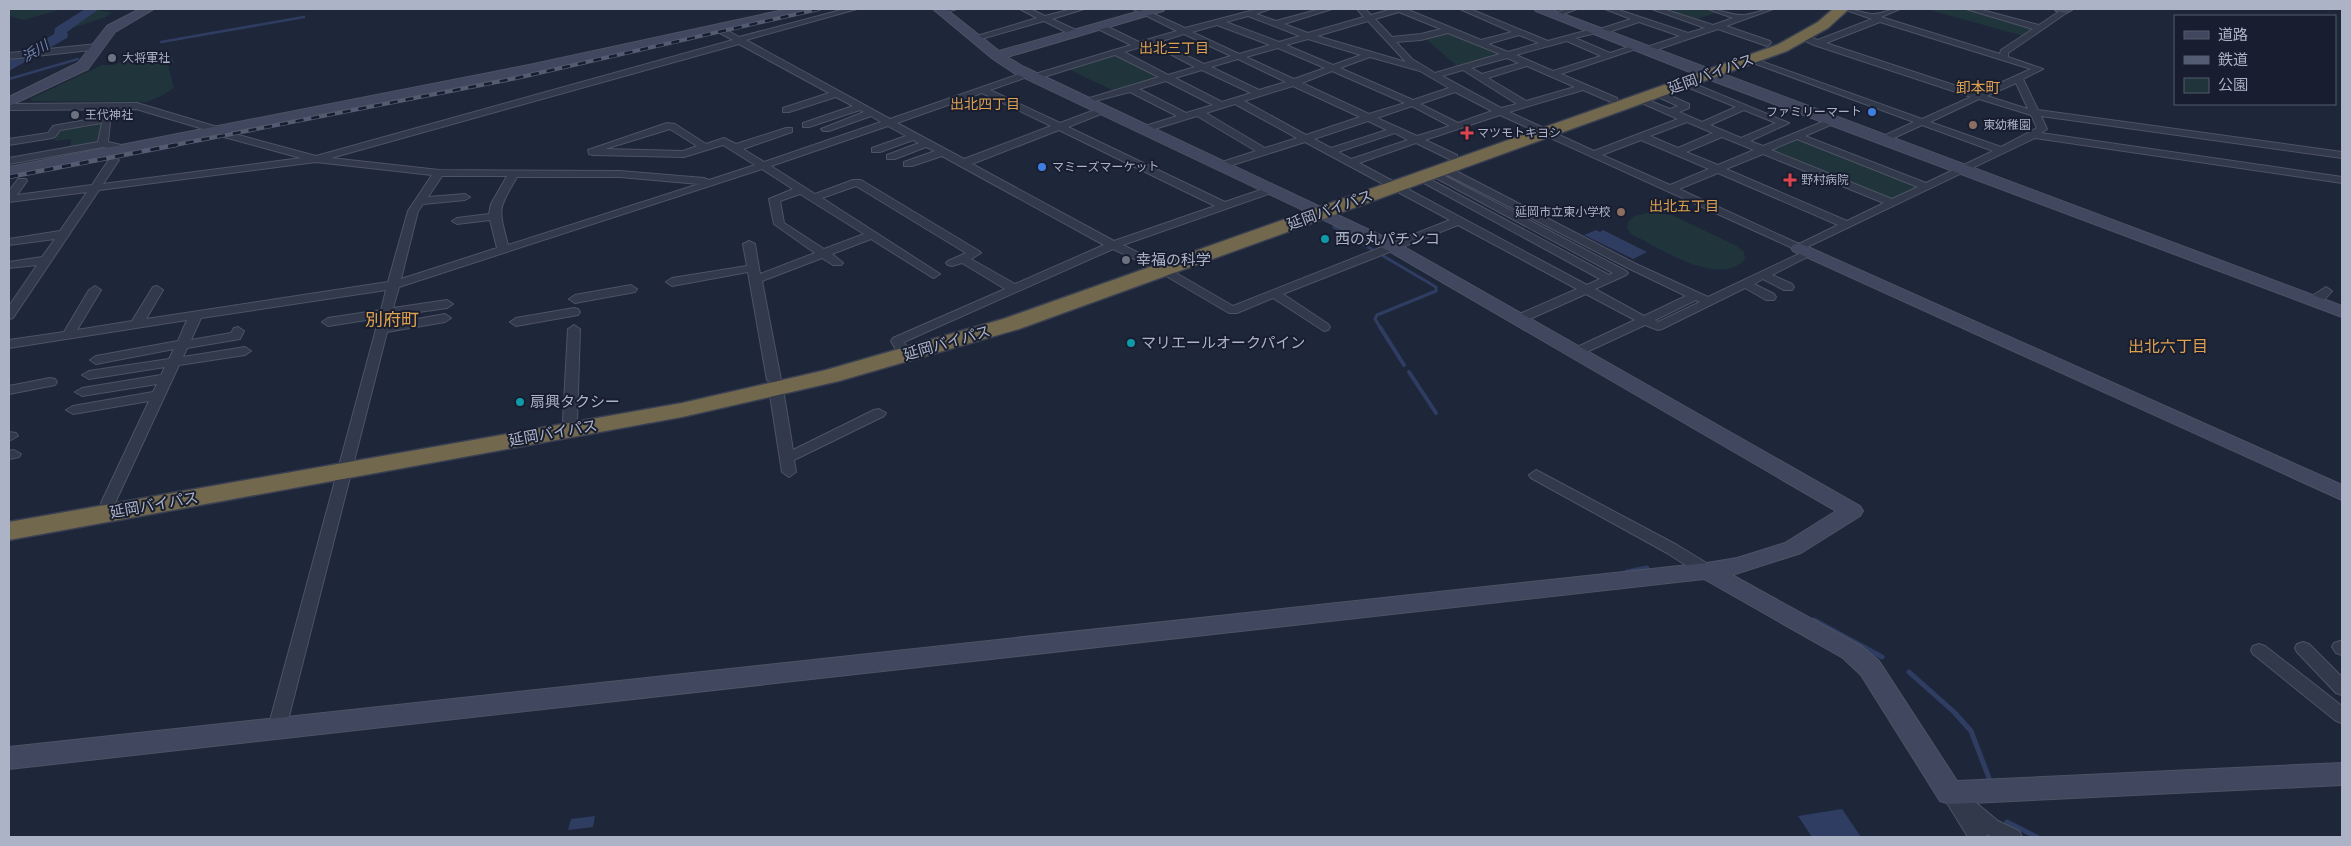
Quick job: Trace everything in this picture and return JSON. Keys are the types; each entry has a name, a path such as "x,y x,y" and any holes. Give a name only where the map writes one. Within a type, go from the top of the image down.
{"highway":[{"name":"延岡バイパス","path":"1539,130 1648,96 1697,76 1806,27 1830,9"},
{"name":"延岡バイパス","path":"9,520 682,410 904,352 1157,267 1317,210 1448,170 1614,100 1809,40 1842,9"},
{"name":"延岡バイパス","path":"9,531 570,421 775,385"}],"street":[{"path":"9,102 77,70 86,63 111,29 148,9"},
{"path":"9,171 529,69 719,29 803,9"},
{"path":"9,198 316,159 853,9"},
{"path":"1024,9 1075,33"},
{"path":"974,38 1080,9"},
{"path":"997,56 1099,26 1142,11 1159,9"},
{"path":"1235,9 1308,36 1422,70"},
{"path":"9,344 393,285 712,182 983,90 1266,9"},
{"path":"1276,24 1328,9"},
{"path":"1361,9 1409,61 1499,112 2342,493"},
{"path":"1086,102 1400,9 1614,100"},
{"path":"1464,9 1548,44"},
{"path":"1540,9 1642,48 1697,76 1744,107 1784,123 1742,141"},
{"path":"1555,15 1574,9"},
{"path":"1609,9 1688,36"},
{"path":"1656,9 1767,43"},
{"path":"1712,9 1741,18"},
{"path":"1553,74 1609,56 1688,36 1769,9"},
{"path":"1847,9 2039,69 1882,140"},
{"path":"1809,40 1876,18 1896,9"},
{"path":"1970,9 2040,28"},
{"path":"2004,58 2004,52 2065,9"},
{"path":"9,758 1707,571 1739,566 1792,548 1852,511 1393,247 1031,75 997,56 974,38 945,10"},
{"path":"1142,11 1417,140 1448,170 1509,213 1622,273"},
{"path":"1433,76 1639,19"},
{"path":"1217,22 1279,45 1335,69 1412,103 1458,126"},
{"path":"1099,26 1138,45"},
{"path":"719,29 1231,309 1275,294 1460,220"},
{"path":"1390,40 1421,37 1449,30"},
{"path":"1481,43 1520,32"},
{"path":"1567,38 1609,56"},
{"path":"1809,40 2023,111 2342,155"},
{"path":"1151,41 1258,93"},
{"path":"13,56 97,47"},
{"path":"1116,52 1222,105"},
{"path":"1145,129 1335,69 1368,55"},
{"path":"1749,60 2002,151"},
{"path":"1480,78 1527,63"},
{"path":"1465,68 1524,104"},
{"path":"1697,76 1832,121 2342,312"},
{"path":"1578,352 1676,306 1744,283 1763,274 1848,225 2034,135 2034,133 2042,129 2018,78"},
{"path":"1351,162 1499,112 1584,87"},
{"path":"1132,88 1184,116"},
{"path":"1223,165 1456,89"},
{"path":"983,90 1225,206"},
{"path":"786,110 836,94"},
{"path":"1648,96 1671,112 1687,119 1893,203"},
{"path":"1648,96 1686,106 1671,112"},
{"path":"1235,100 1658,326 1708,303 1702,298 1448,170"},
{"path":"103,144 107,119 104,106"},
{"path":"9,108 138,106 213,129 225,129"},
{"path":"806,125 860,107"},
{"path":"1702,125 1744,107"},
{"path":"964,163 1104,110"},
{"path":"1198,112 1264,152"},
{"path":"826,129 872,113"},
{"path":"9,142 52,135 56,128 107,119"},
{"path":"1592,154 1687,119"},
{"path":"1670,189 1832,121"},
{"path":"705,147 672,126 668,126 592,150 593,152 684,154 724,141 934,274"},
{"path":"225,129 227,136 343,164 439,173 620,174 712,182"},
{"path":"735,148 789,130"},
{"path":"1330,151 1395,130"},
{"path":"1677,152 1722,133"},
{"path":"2034,135 2342,180"},
{"path":"876,150 914,136"},
{"path":"1641,136 1848,225"},
{"path":"1797,136 1927,187"},
{"path":"891,156 927,143"},
{"path":"9,162 103,144 126,149"},
{"path":"908,164 943,152"},
{"path":"9,316 15,299 47,260 114,160"},
{"path":"1396,186 1428,183 1448,170"},
{"path":"278,728 413,211 439,173"},
{"path":"504,249 495,216 496,204 514,173"},
{"path":"9,198 22,181"},
{"path":"813,198 857,182 975,253 957,261 1014,289"},
{"path":"1428,183 1610,279"},
{"path":"904,352 897,341 1113,245 1273,189"},
{"path":"801,190 774,199 779,224 837,263"},
{"path":"421,201 465,197"},
{"path":"1474,228 1521,208"},
{"path":"457,221 495,216"},
{"path":"9,242 64,234"},
{"path":"672,282 754,274 824,254 872,235"},
{"path":"749,244 788,465 879,414"},
{"path":"9,265 47,260"},
{"path":"1519,319 1637,266"},
{"path":"1763,274 1788,287"},
{"path":"1744,283 1770,297"},
{"path":"575,298 631,289"},
{"path":"68,335 95,290"},
{"path":"137,324 157,290"},
{"path":"2313,301 2326,291"},
{"path":"1275,294 1324,327"},
{"path":"328,322 447,304"},
{"path":"1676,306 1688,312"},
{"path":"516,322 574,312"},
{"path":"108,503 196,315"},
{"path":"382,328 445,318"},
{"path":"570,421 574,328"},
{"path":"96,360 236,336 238,331"},
{"path":"89,375 245,351"},
{"path":"82,392 166,378"},
{"path":"9,390 50,382"},
{"path":"73,410 158,395"},
{"path":"1536,475 1672,548 1707,571 1852,652 1864,662 1883,686 1978,837"},
{"path":"2303,648 2342,688"},
{"path":"2259,650 2342,716"},
{"path":"1950,792 2342,774"},
{"path":"1950,792 1991,827 2012,837"}],"green space":[{"path":"62,9 24,20 9,16 9,10"},
{"path":"87,9 112,12 106,17 57,33 54,32"},
{"path":"1660,9 1709,9 1719,12 1694,20"},
{"path":"1926,9 1965,9 2034,28 2023,36"},
{"path":"1448,31 1503,55 1459,68 1425,38"},
{"path":"158,53 171,54 174,62 168,64 174,88 146,102 32,101 30,99 102,65 114,65 126,59"},
{"path":"1116,53 1164,77 1116,92 1066,68"},
{"path":"82,124 81,128 103,124 102,141 70,147 71,139 55,141 59,128"},
{"path":"1798,137 1922,186 1891,200 1768,150"},
{"path":"1647,213 1672,215 1737,246 1744,252 1745,259 1734,267 1720,270 1705,268 1672,256 1631,234 1627,228 1628,222 1635,216"}],"water":[{"path":"1596,230 1600,232 1603,230 1647,252 1633,259 1584,235"},
{"path":"1842,809 1861,837 1812,837 1798,816"},
{"path":"595,816 593,827 568,830 571,819"}],"waterway":[{"name":"浜川","path":"60,33 60,31 93,9"},
{"path":"161,42 304,17"},
{"name":"浜川","path":"9,67 32,51 62,35"},
{"path":"9,79 78,59"},
{"path":"1334,227 1436,287 1436,291 1377,315 1375,319 1381,329"},
{"path":"1380,327 1404,365"},
{"path":"1409,372 1436,413"},
{"path":"1627,572 1647,568"},
{"path":"1814,620 1882,657"},
{"path":"1909,672 1954,712 1971,731 1989,778"},
{"path":"2007,822 2037,837"}],"railway":[{"path":"170,146 517,78 819,9"},
{"path":"9,177 176,145"}],"place":[{"name":"大将軍社","path":"112,58"},
{"name":"ファミリーマート","path":"1872,112"},
{"name":"王代神社","path":"75,115"},
{"name":"東幼稚園","path":"1973,125"},
{"name":"マツモトキヨシ","path":"1467,133"},
{"name":"マミーズマーケット","path":"1042,167"},
{"name":"野村病院","path":"1790,180"},
{"name":"延岡市立東小学校","path":"1621,212"},
{"name":"西の丸パチンコ","path":"1325,239"},
{"name":"幸福の科学","path":"1126,260"},
{"name":"マリエールオークパイン","path":"1131,343"},
{"name":"扇興タクシー","path":"520,402"}],"district":[{"name":"出北三丁目","path":"1174,48"},
{"name":"卸本町","path":"1978,88"},
{"name":"出北四丁目","path":"985,104"},
{"name":"出北五丁目","path":"1684,206"},
{"name":"別府町","path":"392,320"},
{"name":"出北六丁目","path":"2168,346"}]}
